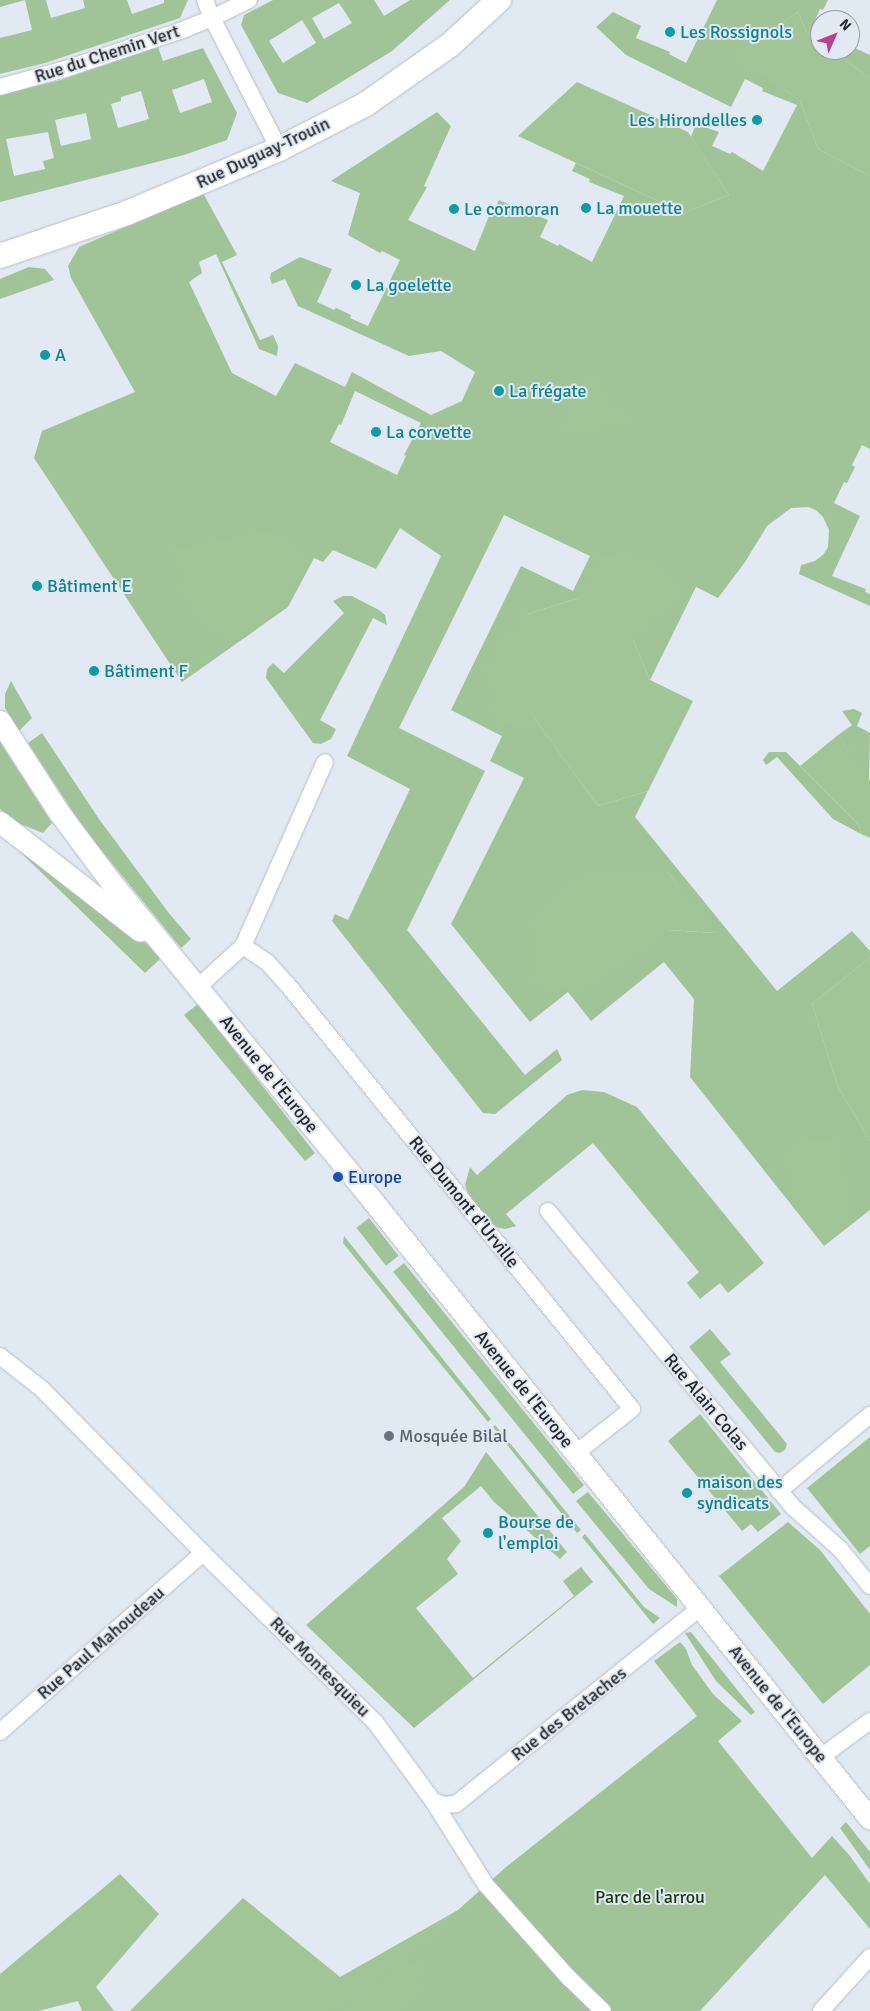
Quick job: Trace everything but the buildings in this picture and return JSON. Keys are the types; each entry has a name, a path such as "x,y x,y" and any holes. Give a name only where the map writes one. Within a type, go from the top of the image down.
{"main road":[{"name":"Rue Duguay-Trouin","path":"0,256 127,213 279,148 366,104 450,44 499,0"}],"street":[{"path":"205,0 212,18 279,148"},
{"name":"Rue du Chemin Vert","path":"0,87 66,69 180,31 249,0"},
{"path":"0,721 62,816 111,882 176,959"},
{"path":"198,987 243,946 325,762"},
{"path":"31,845 51,848 62,844 66,833 62,816"},
{"path":"0,822 176,959"},
{"name":"Rue Dumont d'Urville","path":"243,946 267,962 287,984 632,1409 576,1453"},
{"name":"Avenue de l'Europe","path":"176,959 870,1820"},
{"name":"Rue Alain Colas","path":"548,1211 779,1491 794,1508 840,1549 870,1586"},
{"name":"Rue Montesquieu","path":"0,1356 42,1389 203,1553 359,1705 400,1753 486,1885 569,1978 603,2011"},
{"path":"779,1491 870,1415"},
{"name":"Rue Paul Mahoudeau","path":"0,1732 203,1553"},
{"name":"Rue des Bretaches","path":"433,1801 444,1805 456,1804 700,1608"},
{"path":"821,1757 870,1721"},
{"path":"821,2011 870,1957"}],"green space":[{"path":"0,0 25,0 0,7"},
{"path":"25,0 46,0 51,18 85,8 83,0 127,0 132,14 164,3 164,0 188,0 180,18 45,63 0,74 0,38 32,30"},
{"path":"273,0 374,0 384,16 410,0 450,0 392,51 307,103 278,93 241,25 244,15","holes":["339,3 352,23 324,39 312,18","302,20 316,43 283,63 269,41"]},
{"path":"717,0 828,0 823,10 810,10 810,34 806,31 798,12 737,55 800,101 818,149 870,176 870,449 862,445 852,465 855,467 847,483 844,482 834,503 860,516 832,576 866,589 865,592 870,594 870,606 799,574 801,565 815,561 823,555 828,547 829,530 823,517 817,511 809,507 791,508 767,526 745,562 718,598 696,587 650,680 633,640 579,598 527,614 534,718 598,806 648,791 635,817 777,991 852,931 870,951 870,957 812,1004 838,1087 870,1141 870,1210 824,1246 690,1077 694,999 664,962 591,1021 568,992 530,1022 451,924 524,778 490,761 502,736 451,710 521,566 573,591 590,556 504,515 399,728 485,771 407,930 525,1075 557,1049 562,1060 495,1114 483,1113 332,921 335,914 348,920 410,789 347,756 441,556 400,528 376,569 333,550 323,562 314,558 288,607 182,682 34,458 42,431 135,392 71,278 68,266 79,247 203,193 237,255 222,262 260,340 273,335 278,346 277,356 259,349 216,254 199,262 202,273 189,282 232,373 276,396 295,363 345,387 352,372 431,415 462,401 475,372 441,351 409,356 298,306 285,279 272,284 271,273 300,257 332,269 317,302 351,315 350,318 368,326 400,260 382,251 380,253 348,235 360,193 331,181 437,112 451,126 424,186 427,187 408,220 475,251 489,216 491,217 499,200 548,220 540,237 558,246 559,244 592,262 624,196 589,182 590,179 572,171 576,163 684,213 729,195 691,137 696,124 719,132 712,146 730,154 732,152 763,171 797,105 762,91 763,88 745,79 731,107 626,55 596,27 613,12 641,26 636,38 670,52 669,54 686,63","holes":["355,391 421,423 404,455 406,456 397,475 330,442 339,424 341,425","668,872 716,933 667,930"]},
{"path":"798,12 806,31 810,34 810,60 846,60 870,78 870,176 818,149 800,101 736,55"},
{"path":"158,47 163,61 203,48 237,113 227,140 184,155 0,202 0,95 61,80","holes":["204,79 212,102 180,113 172,90","141,91 149,119 118,128 111,104 121,101 121,97","86,113 91,139 61,146 55,120","48,132 54,158 43,161 45,169 14,176 6,139"]},
{"path":"860,50 870,55 870,78 846,60 860,60"},
{"path":"577,82 688,132 729,195 684,213 518,136"},
{"path":"29,267 45,269 54,280 0,299 0,279"},
{"path":"589,376 628,424 562,426"},
{"path":"267,531 308,562 283,605 231,639 186,604 174,550"},
{"path":"598,555 645,561 678,592 633,640 650,680 693,701 648,791 598,806 534,718 499,727 484,670 527,614 579,598"},
{"path":"343,596 352,596 379,610 385,615 387,625 373,618 320,720 336,729 331,739 321,744 313,743 266,678 267,669 273,663 284,673 344,613 333,601"},
{"path":"11,681 32,718 19,731 5,708 5,694"},
{"path":"854,709 862,713 857,726 870,733 869,781 838,735 852,725 842,711"},
{"path":"42,733 99,819 168,912 191,939 181,948 84,829 28,743"},
{"path":"838,735 870,781 870,838 861,834 859,825 800,766"},
{"path":"0,742 52,823 43,833 18,823 0,809"},
{"path":"769,752 786,752 859,825 861,834 833,819 777,757 766,765 763,760"},
{"path":"15,843 147,944 160,959 145,973 13,845"},
{"path":"668,872 717,933 667,930 575,991 531,981 531,927 587,874"},
{"path":"870,957 870,1141 838,1087 812,1004"},
{"path":"198,1004 315,1153 305,1161 184,1015"},
{"path":"582,1090 604,1092 637,1107 764,1263 728,1293 720,1283 700,1299 687,1283 699,1272 593,1143 506,1214 516,1226 505,1229 496,1227 470,1198 465,1185 470,1167 477,1175 567,1095"},
{"path":"831,1138 845,1148 849,1221 825,1241 786,1193 793,1144"},
{"path":"369,1218 399,1256 386,1266 356,1228"},
{"path":"344,1236 491,1419 488,1422 343,1243"},
{"path":"404,1263 584,1485 573,1494 393,1272"},
{"path":"710,1329 731,1354 720,1362 787,1444 785,1450 780,1453 775,1452 689,1347"},
{"path":"700,1414 781,1514 758,1532 751,1524 742,1531 668,1441"},
{"path":"495,1425 581,1530 577,1533 493,1427"},
{"path":"870,1437 870,1546 860,1554 807,1488"},
{"path":"486,1452 567,1552 560,1559 494,1502 481,1486 442,1518 461,1541 447,1559 458,1574 416,1608 473,1678 574,1596 563,1581 581,1567 593,1582 414,1728 306,1625 464,1487"},
{"path":"588,1492 677,1599 677,1607 649,1589 576,1501"},
{"path":"788,1522 820,1550 870,1614 870,1665 823,1704 719,1576"},
{"path":"585,1534 644,1607 660,1618 653,1624 582,1537"},
{"path":"691,1632 755,1712 751,1715 716,1681 685,1633"},
{"name":"Parc de l'arrou","path":"680,1642 686,1649 692,1665 713,1694 742,1721 718,1741 812,1858 832,1836 850,1856 870,1884 870,1929 825,1875 700,2011 319,2011 458,1910 506,1867 697,1716 654,1661"},
{"path":"846,1822 870,1852 870,1870 840,1828"},
{"path":"120,1874 159,1914 96,1987 114,2011 82,2011 78,2001 38,2011 0,2011 0,1974"},
{"path":"243,1898 340,1977 458,1910 406,1954 332,2011 130,2011"},
{"path":"424,1961 421,1984 393,2011 349,2011 404,1965"}],"place":[{"name":"Les Rossignols","path":"670,32"},
{"name":"Les Hirondelles","path":"757,120"},
{"name":"La mouette","path":"586,208"},
{"name":"Le cormoran","path":"454,209"},
{"name":"La goelette","path":"356,285"},
{"name":"A","path":"45,355"},
{"name":"La frégate","path":"499,391"},
{"name":"La corvette","path":"376,432"},
{"name":"Bâtiment E","path":"37,586"},
{"name":"Bâtiment F","path":"94,671"},
{"name":"Europe","path":"338,1177"},
{"name":"Mosquée Bilal","path":"389,1436"},
{"name":"maison des syndicats","path":"687,1493"},
{"name":"Bourse de l'emploi","path":"488,1533"}]}
